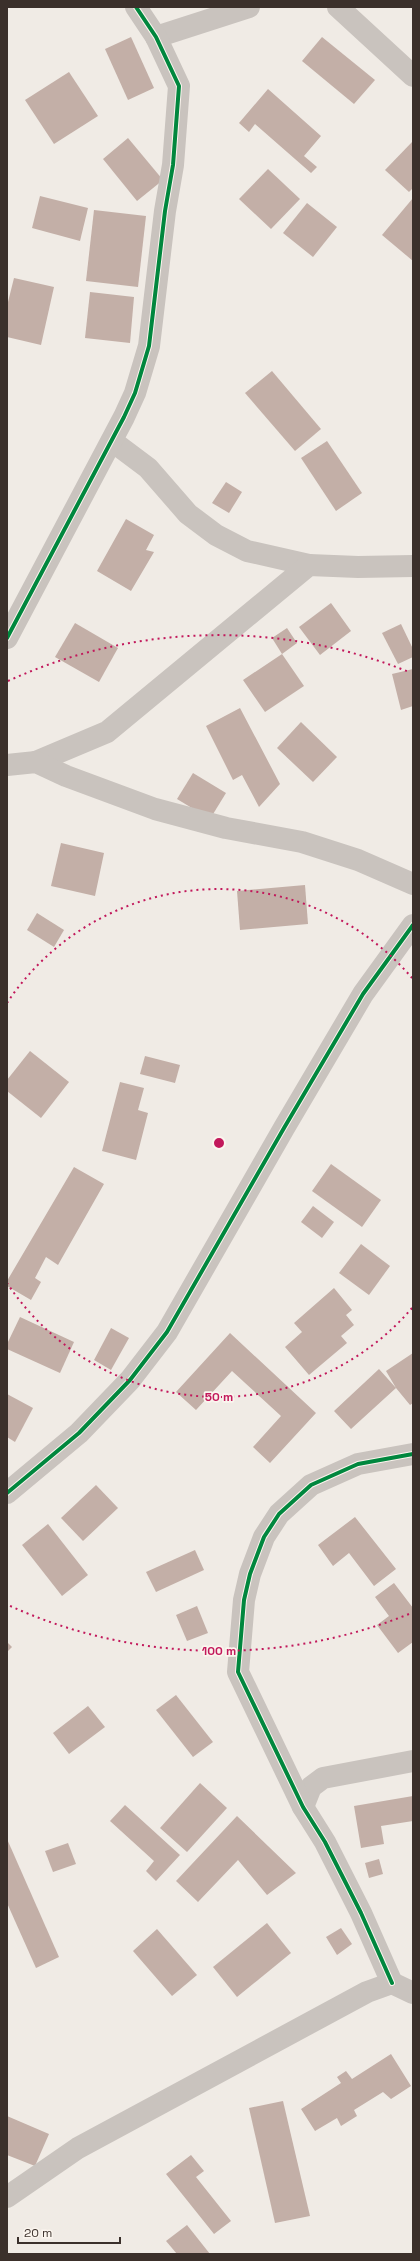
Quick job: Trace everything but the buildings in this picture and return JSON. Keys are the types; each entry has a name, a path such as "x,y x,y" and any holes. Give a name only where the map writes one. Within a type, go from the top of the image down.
{"street":[{"path":"7,638 135,394 149,346 173,158 179,86 156,37 136,7"},
{"path":"156,37 249,7"},
{"path":"338,7 413,76"},
{"path":"112,440 148,468 188,514 216,535 247,551 309,565 358,567 413,566"},
{"path":"7,765 36,762 107,732 309,565"},
{"path":"36,762 66,776 155,809 226,828 302,842 358,860 413,884"},
{"path":"7,1493 79,1433 130,1380 167,1332 363,994 413,925"},
{"path":"413,1454 358,1464 312,1485 279,1514 264,1537 250,1574 244,1600 238,1672 303,1807 325,1842 355,1900 392,1983 413,1994"},
{"path":"303,1807 311,1787 323,1778 413,1761"},
{"path":"7,2198 78,2148 234,2066 323,2015 367,1992 392,1983"}],"cycle path":[{"path":"7,638 124,417 135,393 149,346 165,211 173,165 179,86 156,37 136,7"},
{"path":"7,1493 79,1433 130,1380 167,1332 363,994 413,925"},
{"path":"392,1983 361,1913 325,1842 303,1807 238,1672 244,1600 250,1574 264,1537 279,1514 311,1485 358,1464 413,1454"}]}
